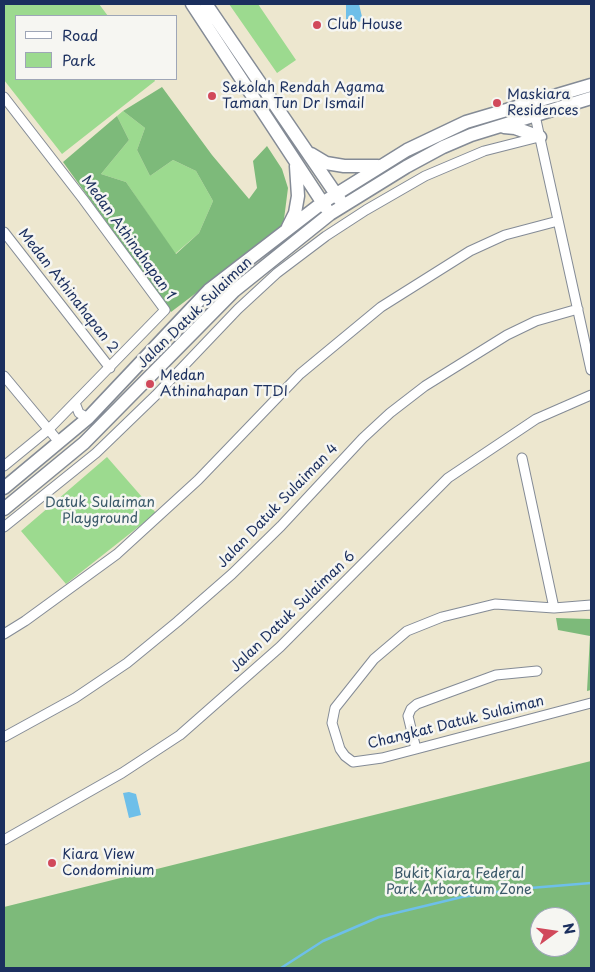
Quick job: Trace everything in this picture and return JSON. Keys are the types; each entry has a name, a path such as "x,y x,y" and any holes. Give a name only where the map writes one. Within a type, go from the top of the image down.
{"main road":[{"path":"192,4 330,214"},
{"path":"206,4 344,205"},
{"name":"Jalan Datuk Sulaiman","path":"4,488 88,418 209,290 322,202 407,150 466,122 591,85"},
{"name":"Jalan Datuk Sulaiman","path":"4,509 84,442 234,291 330,214 444,147 498,127 591,98"},
{"path":"498,127 515,128 540,136"},
{"path":"308,153 326,163 344,166 382,165"},
{"path":"288,229 295,212 298,196 296,162"},
{"path":"209,290 223,283 229,284 234,291"}],"street":[{"name":"Medan Athinahapan 1","path":"4,97 83,199 165,310 48,430"},
{"path":"532,102 591,370"},
{"name":"Jalan Datuk Sulaiman","path":"4,527 96,453 156,395 238,309 277,273 326,236 366,210 426,176 484,151 540,136"},
{"path":"4,634 25,621 117,554 198,480 300,374 381,307 470,251 505,235 558,221"},
{"name":"Medan Athinahapan 2","path":"4,232 110,368"},
{"name":"Jalan Datuk Sulaiman 4","path":"4,737 75,698 127,663 177,622 232,574 281,526 363,438 390,413 425,386 507,335 536,321 578,309"},
{"path":"4,376 59,442"},
{"name":"Jalan Datuk Sulaiman 6","path":"4,840 122,773 180,735 280,647 448,478 536,419 591,395"},
{"path":"75,403 79,413 88,418"},
{"path":"4,466 48,430"},
{"path":"522,458 554,608"},
{"name":"Changkat Datuk Sulaiman","path":"591,605 554,608 496,604 442,617 407,631 374,659 335,708 332,723 340,749 344,756 353,762 382,758 591,703"},
{"path":"416,749 408,716 411,709 417,704 496,676 537,671"}],"green space":[{"path":"4,4 99,4 107,15 15,15 15,80 155,81 62,154 4,80"},
{"path":"229,4 258,4 296,60 277,73"},
{"path":"162,87 212,155 249,199 257,188 253,161 267,146 282,169 288,188 283,227 171,312 63,162 117,116 129,140 101,174 126,182 176,254 199,233 213,201 196,171 173,160 150,176 137,150 145,128 123,111"},
{"path":"123,111 145,128 137,150 150,176 173,160 196,171 213,201 199,233 175,254 126,182 101,174 129,140 117,116"},
{"name":"Datuk Sulaiman Playground","path":"107,457 156,513 66,584 21,531"},
{"path":"556,618 591,619 591,690 587,691 590,636 558,630"},
{"name":"Bukit Kiara Federal Park Arboretum Zone","path":"591,761 591,968 4,968 4,907"}],"water":[{"path":"346,4 359,4 363,21 346,24"},
{"path":"123,793 136,794 141,815 129,818"}],"waterway":[{"path":"281,968 323,941 379,917 462,897 518,889 591,883"}],"place":[{"name":"Club House","path":"317,25"},
{"name":"Sekolah Rendah Agama Taman Tun Dr Ismail","path":"212,96"},
{"name":"Maskiara Residences","path":"497,103"},
{"name":"Medan Athinahapan TTDI","path":"150,384"},
{"name":"Kiara View Condominium","path":"52,863"}]}
